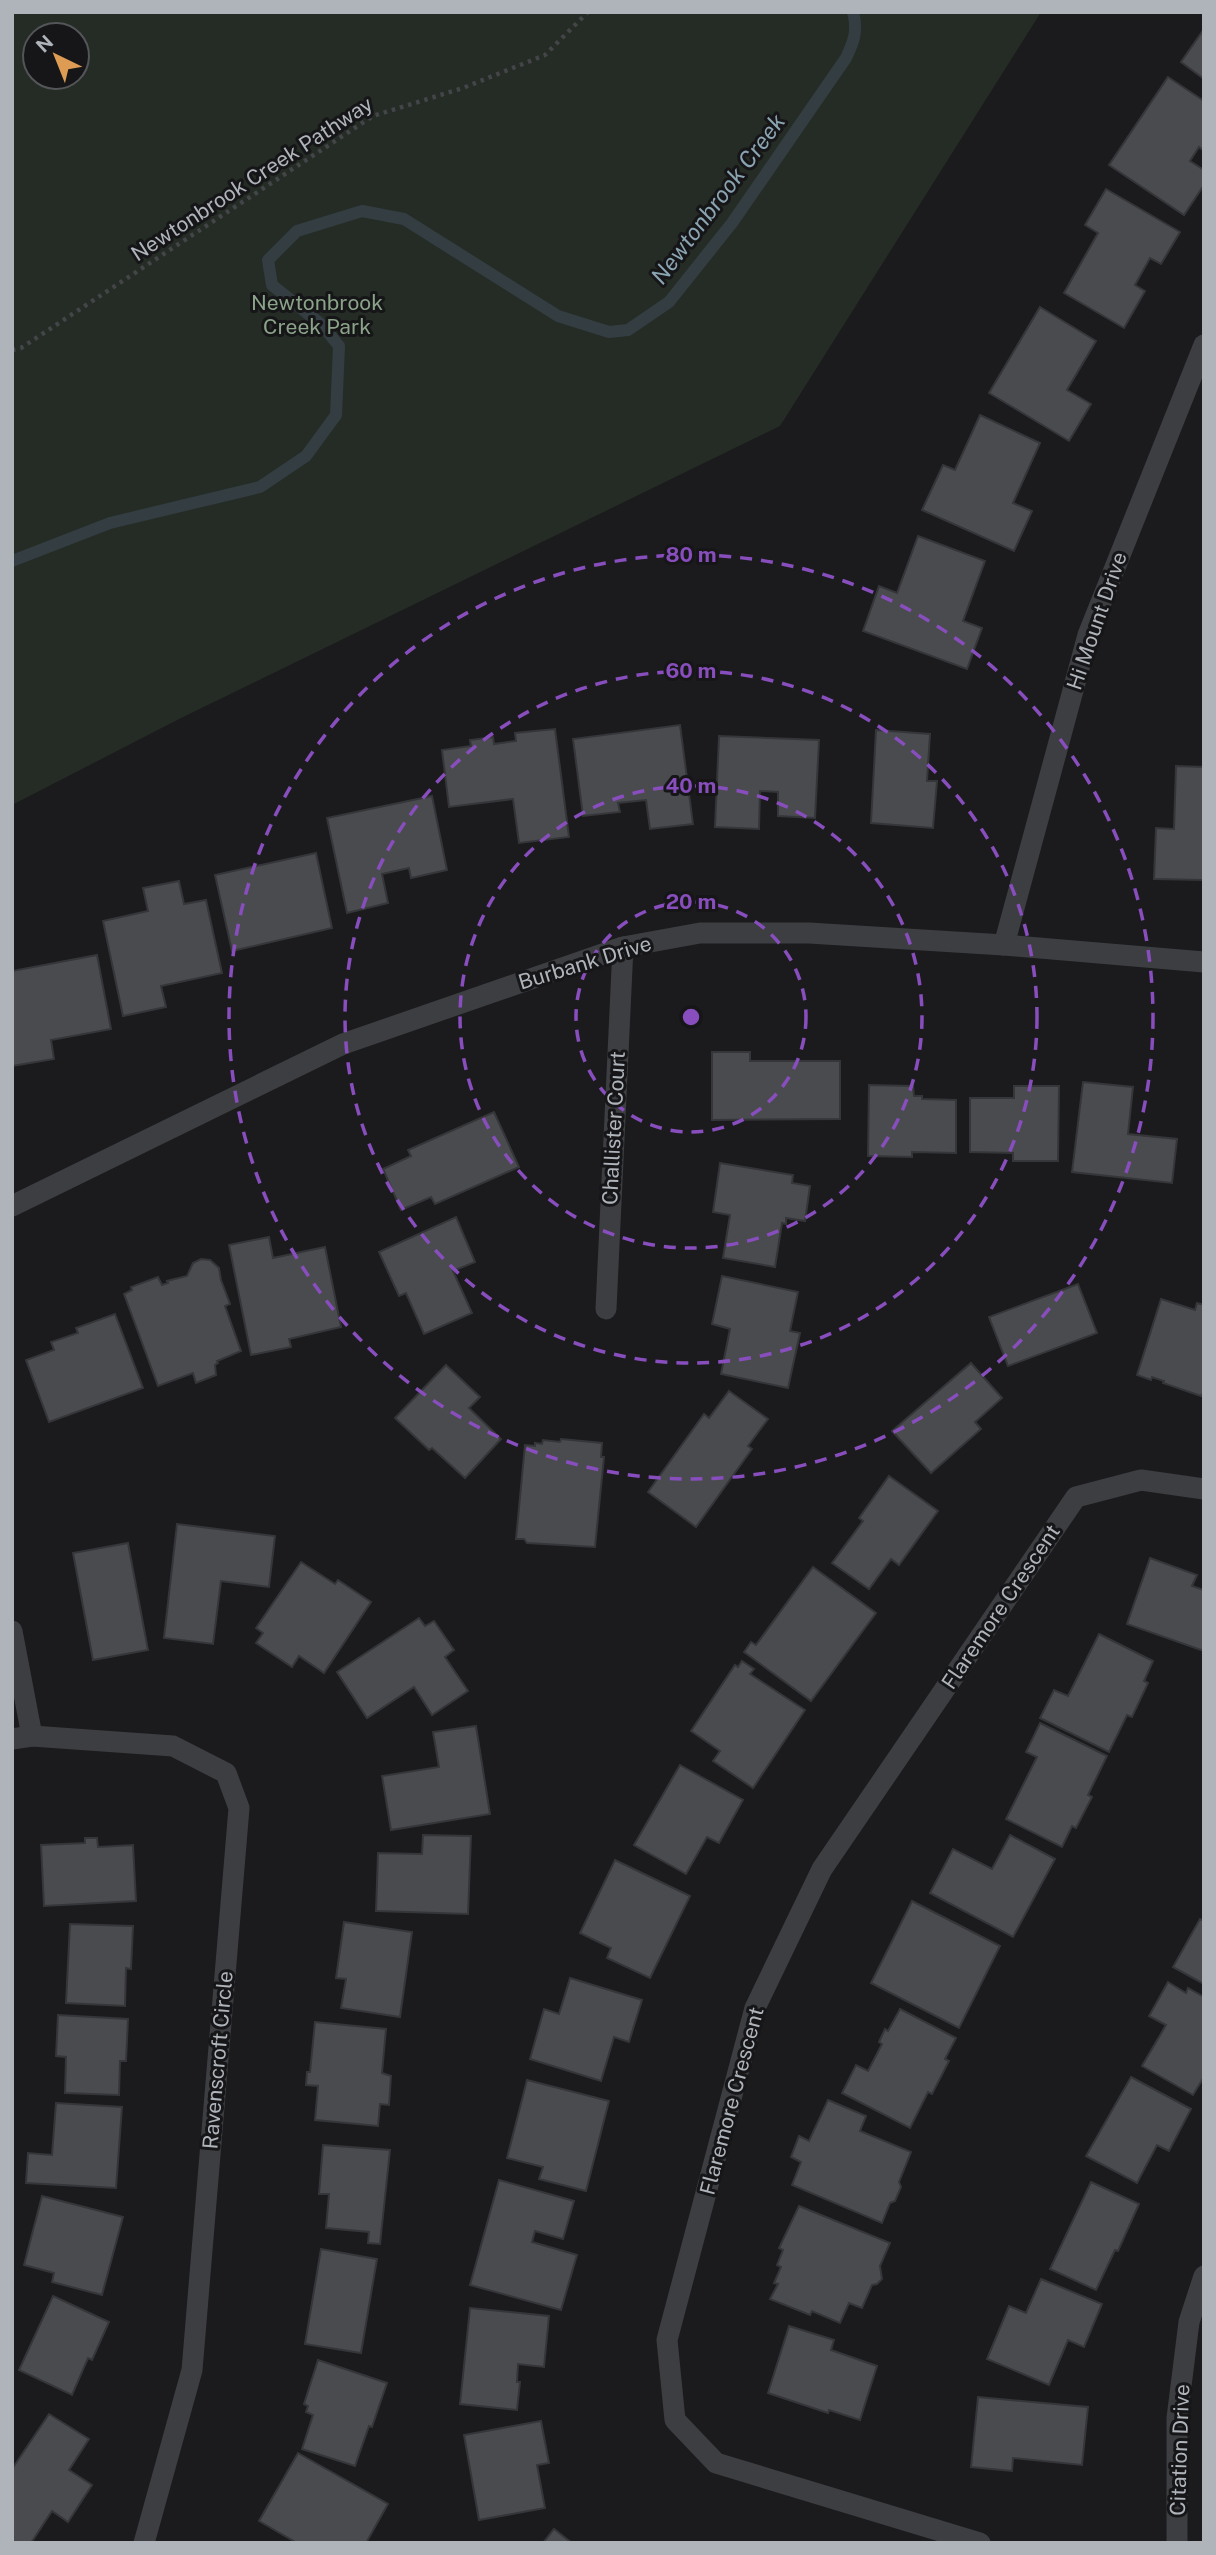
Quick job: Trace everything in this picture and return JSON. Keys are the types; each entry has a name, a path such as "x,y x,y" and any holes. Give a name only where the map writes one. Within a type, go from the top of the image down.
{"street":[{"name":"Hi Mount Drive","path":"1004,944 1088,635 1204,345"},
{"name":"Burbank Drive","path":"12,1206 343,1044 623,947 700,933 809,933 1004,944 1204,962"},
{"name":"Challister Court","path":"606,1309 623,947"},
{"name":"Flaremore Crescent","path":"979,2543 716,2463 675,2420 667,2340 755,2008 822,1869 1076,1497 1141,1480 1204,1489"},
{"name":"Ravenscroft Circle","path":"12,1631 22,1737 173,1746 226,1773 239,1808 192,2370 144,2543"},
{"name":"Citation Drive","path":"1177,2543 1177,2418 1189,2322 1204,2276"}],"path":[{"name":"Newtonbrook Creek Pathway","path":"12,349 21,348 373,116 463,88 545,55 588,12"}],"green space":[{"name":"Newtonbrook Creek Park","path":"12,12 1041,12 780,426 181,718 12,805"}],"building":[{"path":"1204,29 1204,79 1181,62"},
{"path":"1168,77 1204,101 1204,151 1199,147 1190,161 1204,170 1204,185 1184,215 1109,165"},
{"path":"1106,189 1180,232 1161,264 1150,258 1135,285 1145,291 1124,328 1064,293 1098,233 1085,225"},
{"path":"1040,307 1096,341 1067,390 1091,404 1069,441 989,393"},
{"path":"980,415 1040,443 1013,503 1032,511 1014,551 922,510 943,465 955,470"},
{"path":"918,536 985,561 963,621 982,628 967,669 863,631 879,586 897,593"},
{"path":"680,725 693,824 650,829 646,800 618,803 620,812 583,816 573,739"},
{"path":"555,729 569,837 519,843 513,799 449,807 442,750 471,746 470,740 493,737 494,744 516,741 515,733"},
{"path":"876,730 930,734 927,781 937,781 933,828 871,823"},
{"path":"719,736 819,740 815,818 778,816 778,792 760,791 759,829 715,827"},
{"path":"1176,766 1204,767 1204,880 1154,879 1156,828 1174,829"},
{"path":"432,796 447,870 411,878 409,868 382,874 388,903 347,913 327,818"},
{"path":"316,853 332,928 232,951 215,875"},
{"path":"179,881 184,904 206,900 222,973 161,986 166,1007 123,1016 103,921 148,911 143,888"},
{"path":"97,955 111,1029 51,1040 54,1059 12,1066 12,971"},
{"path":"712,1052 750,1052 750,1061 840,1061 840,1119 712,1120"},
{"path":"1083,1082 1133,1087 1128,1134 1177,1139 1172,1183 1072,1172"},
{"path":"869,1085 913,1086 914,1096 922,1096 922,1099 956,1100 956,1153 912,1152 912,1157 868,1156"},
{"path":"1014,1086 1059,1086 1058,1161 1013,1161 1013,1153 970,1152 970,1098 1014,1098"},
{"path":"494,1112 519,1167 435,1204 431,1197 401,1210 383,1169 411,1156 408,1150"},
{"path":"720,1163 793,1175 792,1183 810,1186 805,1221 786,1218 786,1224 782,1223 775,1267 723,1258 730,1215 713,1212"},
{"path":"456,1217 475,1262 453,1271 472,1313 424,1334 406,1293 399,1296 379,1252"},
{"path":"269,1237 273,1258 325,1247 341,1327 289,1339 291,1347 251,1355 229,1245"},
{"path":"201,1259 210,1260 219,1268 230,1304 225,1306 241,1351 217,1361 216,1375 196,1383 193,1373 158,1386 124,1294 132,1290 131,1287 158,1277 162,1285 187,1276 193,1263"},
{"path":"722,1276 798,1292 790,1331 800,1333 788,1388 721,1374 730,1329 712,1324"},
{"path":"1078,1284 1097,1333 1008,1366 989,1317"},
{"path":"1161,1299 1195,1310 1197,1303 1204,1305 1204,1392 1201,1396 1152,1377 1151,1380 1137,1375"},
{"path":"115,1314 143,1388 49,1422 26,1360 54,1350 51,1342 78,1333 76,1328"},
{"path":"971,1363 1002,1398 975,1422 981,1429 931,1473 892,1431"},
{"path":"446,1365 480,1397 469,1408 501,1439 465,1478 432,1448 429,1450 395,1418"},
{"path":"729,1391 768,1419 748,1446 752,1449 696,1527 648,1492 704,1414 709,1418"},
{"path":"561,1439 602,1443 601,1457 604,1457 595,1547 527,1543 524,1539 516,1539 525,1445 535,1446 535,1443 542,1444 543,1440 560,1442"},
{"path":"889,1476 938,1511 899,1565 891,1559 869,1589 832,1563 863,1521 859,1518"},
{"path":"177,1524 275,1536 269,1587 221,1581 213,1644 164,1638"},
{"path":"128,1543 148,1650 93,1660 73,1553"},
{"path":"1150,1558 1197,1575 1192,1586 1204,1590 1204,1651 1127,1624"},
{"path":"301,1562 335,1584 338,1580 371,1602 324,1673 299,1656 292,1667 256,1643 263,1633 256,1628"},
{"path":"813,1567 876,1613 811,1701 744,1652 751,1642 756,1645"},
{"path":"419,1618 425,1626 434,1621 454,1650 445,1657 468,1691 432,1715 414,1687 367,1718 337,1672"},
{"path":"1099,1634 1153,1661 1144,1681 1148,1683 1132,1717 1127,1715 1109,1752 1040,1718 1054,1690 1068,1696"},
{"path":"742,1661 754,1669 750,1674 805,1710 753,1788 713,1761 720,1751 691,1731 735,1665 738,1667"},
{"path":"1040,1723 1107,1756 1088,1795 1092,1797 1076,1828 1072,1826 1062,1847 1006,1819 1037,1757 1026,1752"},
{"path":"476,1726 490,1814 391,1830 382,1776 439,1767 433,1732"},
{"path":"680,1765 743,1800 719,1843 707,1837 686,1874 634,1845"},
{"path":"423,1835 471,1836 468,1914 376,1911 378,1853 422,1854"},
{"path":"1010,1835 1055,1859 1013,1937 930,1893 953,1849 992,1869"},
{"path":"85,1838 97,1838 98,1847 133,1845 136,1901 44,1906 41,1845 85,1843"},
{"path":"615,1860 690,1896 650,1978 607,1958 611,1948 580,1933"},
{"path":"912,1901 1000,1946 959,2028 871,1983"},
{"path":"1200,1919 1204,1921 1204,1984 1173,1967"},
{"path":"344,1922 412,1932 400,2017 341,2008 346,1979 336,1978"},
{"path":"70,1924 133,1926 131,1969 126,1968 125,2006 66,2003"},
{"path":"570,1978 642,2000 629,2042 614,2037 601,2081 530,2059 544,2009 559,2014"},
{"path":"1168,1982 1186,1993 1188,1988 1204,1997 1204,2077 1193,2095 1142,2066 1166,2025 1149,2016"},
{"path":"900,2009 956,2038 945,2059 949,2061 932,2094 928,2092 910,2128 842,2093 856,2065 868,2071 882,2044 879,2042 885,2029 888,2031"},
{"path":"58,2015 128,2019 126,2061 120,2061 119,2095 65,2093 66,2057 56,2056"},
{"path":"315,2022 386,2029 382,2073 391,2076 389,2105 380,2104 378,2126 315,2120 318,2086 306,2085 307,2072 310,2072"},
{"path":"1131,2077 1191,2109 1169,2151 1157,2145 1137,2183 1086,2156"},
{"path":"527,2080 609,2101 586,2191 539,2179 543,2167 507,2158"},
{"path":"828,2100 866,2116 860,2131 911,2152 899,2182 901,2187 895,2201 890,2203 882,2223 792,2185 801,2162 791,2157 799,2136 809,2141"},
{"path":"56,2103 122,2107 116,2188 26,2183 28,2153 52,2155"},
{"path":"323,2145 390,2150 380,2244 368,2243 369,2232 326,2228 329,2194 319,2194"},
{"path":"499,2180 574,2201 563,2239 535,2231 532,2242 577,2255 561,2310 470,2285"},
{"path":"1091,2182 1139,2204 1118,2251 1115,2250 1096,2290 1050,2269"},
{"path":"42,2196 123,2217 102,2295 52,2282 54,2273 24,2265"},
{"path":"799,2206 890,2243 880,2266 882,2279 872,2285 862,2308 849,2303 840,2323 812,2311 810,2315 770,2299 778,2284 774,2283 781,2267 777,2265 783,2250 779,2248"},
{"path":"321,2249 377,2259 361,2353 305,2344"},
{"path":"1041,2279 1102,2304 1084,2347 1068,2340 1049,2385 987,2359 1009,2306 1026,2313"},
{"path":"53,2296 109,2322 92,2360 88,2358 72,2395 19,2370"},
{"path":"470,2308 549,2316 544,2367 518,2364 517,2382 520,2382 517,2410 460,2404"},
{"path":"789,2326 834,2340 831,2350 877,2366 860,2420 829,2410 828,2413 768,2393"},
{"path":"318,2360 387,2383 355,2466 302,2449 313,2415 306,2412 308,2406 304,2404"},
{"path":"978,2397 1088,2407 1082,2465 1013,2458 1012,2471 971,2467"},
{"path":"49,2414 89,2439 69,2470 92,2485 68,2522 52,2511 31,2543 12,2543 12,2469"},
{"path":"541,2421 549,2463 537,2465 545,2508 479,2520 464,2435"},
{"path":"298,2453 388,2504 366,2543 297,2543 259,2521"},
{"path":"554,2529 572,2543 543,2543"}],"waterway":[{"name":"Newtonbrook Creek","path":"12,561 110,523 260,487 306,456 336,415 339,346 322,325 272,285 268,260 297,231 362,211 404,219 558,316 609,332 628,330 669,302 732,223 846,58 854,36 853,12"}]}
